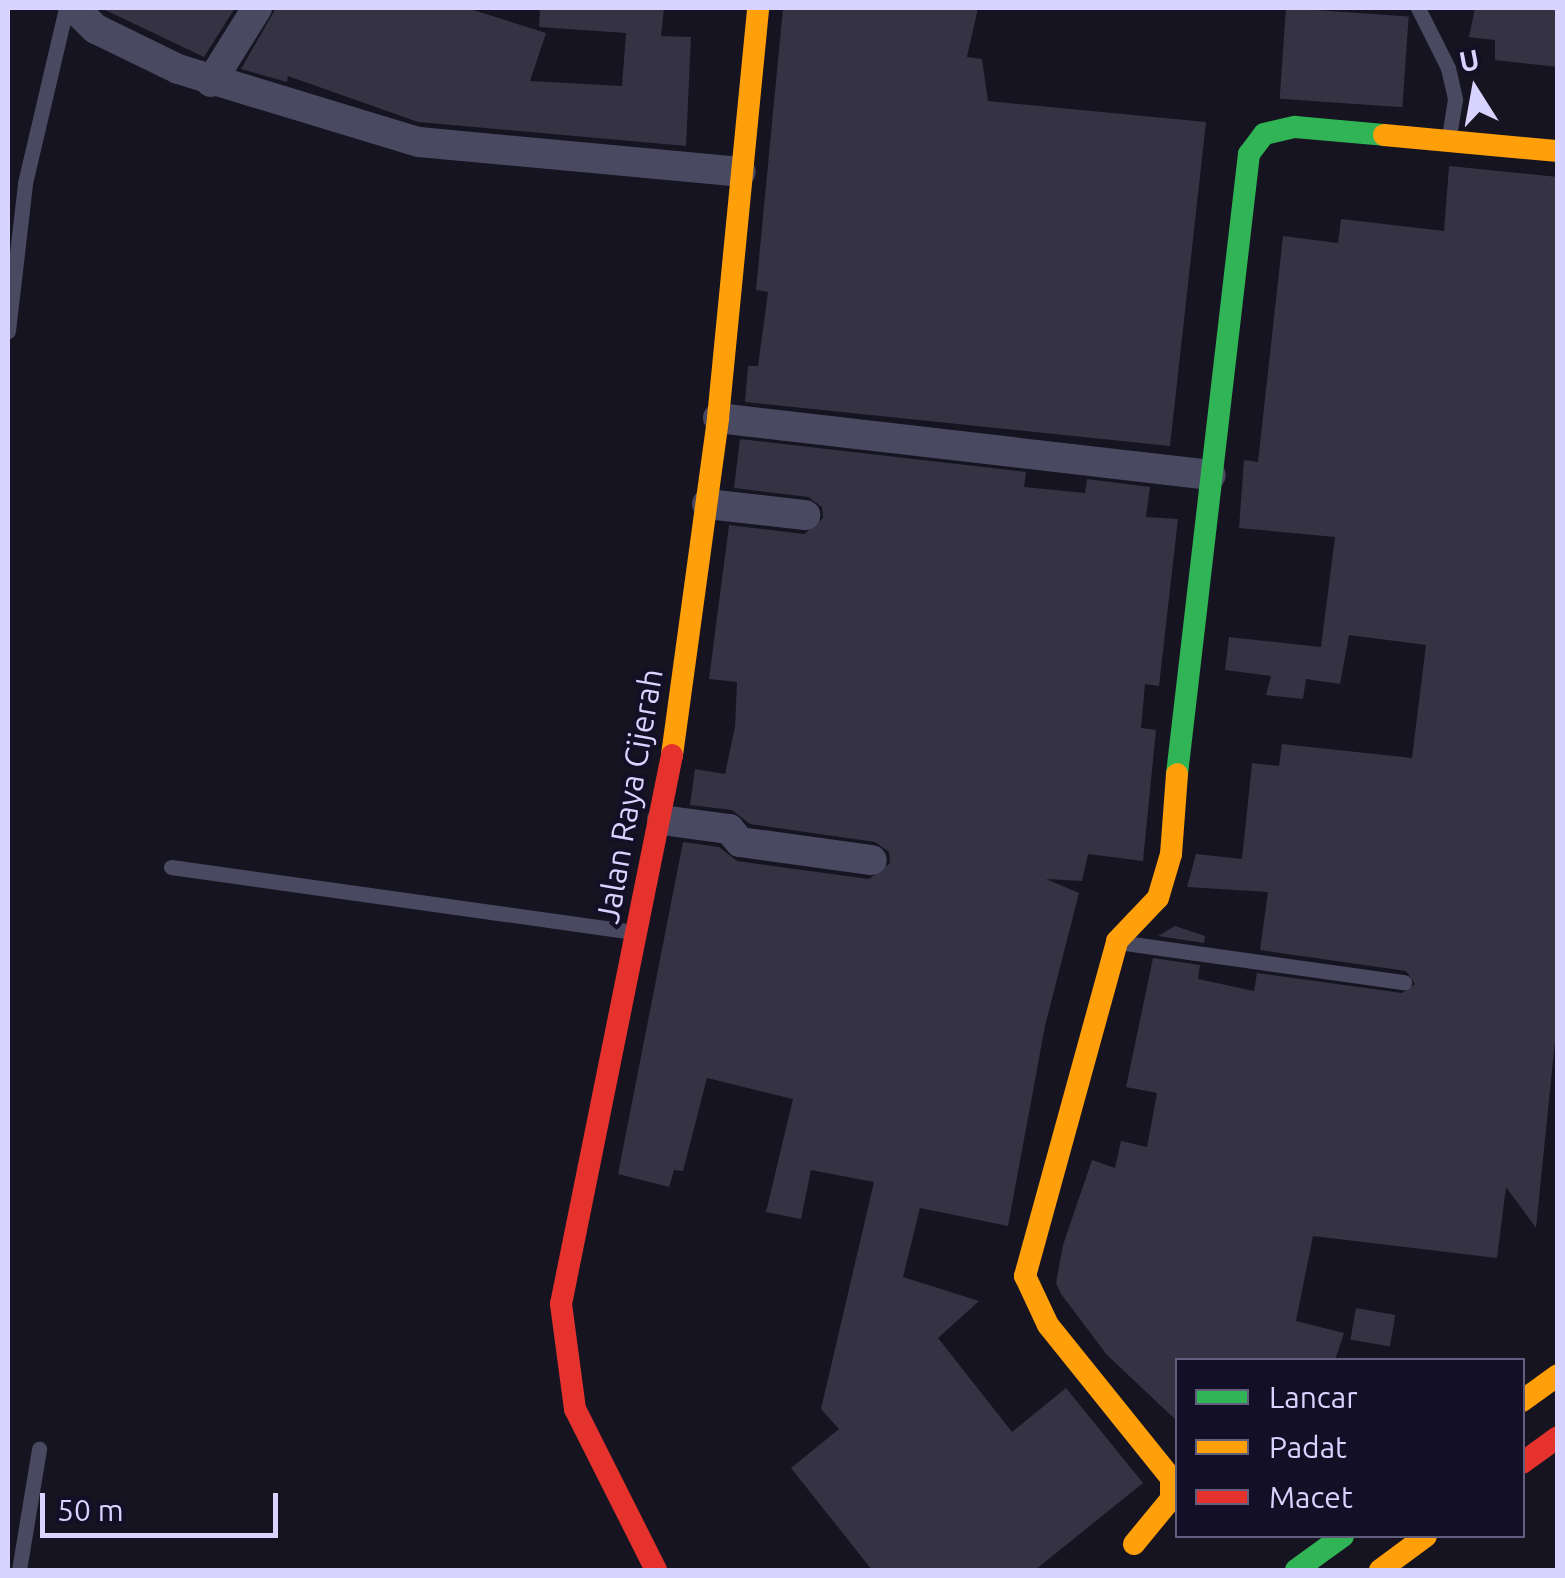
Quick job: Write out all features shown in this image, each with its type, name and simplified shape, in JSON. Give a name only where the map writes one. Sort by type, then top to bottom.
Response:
[{"type":"main road","name":"Jalan Raya Cijerah","points":[[656,1570],[575,1409],[561,1304],[662,820],[718,418],[758,8]]},
{"type":"main road","points":[[1134,1544],[1170,1499],[1171,1478],[1048,1324],[1025,1276],[1116,941],[1158,898],[1168,872],[1187,648],[1249,154],[1264,134],[1295,127],[1558,151]]},
{"type":"main road","points":[[1525,1399],[1558,1374]]},
{"type":"main road","points":[[1525,1461],[1558,1436]]},
{"type":"main road","points":[[1296,1570],[1340,1538]]},
{"type":"main road","points":[[1380,1570],[1423,1538]]},
{"type":"street","points":[[74,8],[116,41],[210,82],[419,142],[741,172]]},
{"type":"street","points":[[210,82],[257,8]]},
{"type":"street","points":[[718,418],[1211,475]]},
{"type":"street","points":[[707,504],[805,515]]},
{"type":"street","points":[[662,820],[729,829],[740,842],[872,860]]},
{"type":"lane","points":[[8,331],[25,183],[66,8]]},
{"type":"lane","points":[[1418,8],[1448,68],[1455,100],[1448,141]]},
{"type":"lane","points":[[171,866],[639,932]]},
{"type":"lane","points":[[1116,941],[1404,982]]},
{"type":"lane","points":[[19,1570],[39,1449]]},
{"type":"building","points":[[101,8],[235,8],[204,57]]},
{"type":"building","points":[[276,8],[467,8],[546,33],[530,81],[622,86],[626,33],[539,27],[540,8],[664,8],[661,36],[691,37],[686,146],[418,122],[288,76],[287,82],[241,69]]},
{"type":"building","points":[[783,8],[978,8],[967,57],[982,59],[988,101],[1206,122],[1170,446],[745,402],[748,366],[758,366],[768,292],[756,290]]},
{"type":"building","points":[[1286,8],[1409,17],[1402,107],[1280,99]]},
{"type":"building","points":[[1475,8],[1558,8],[1558,67],[1495,60],[1495,40],[1469,37]]},
{"type":"building","points":[[1449,166],[1558,177],[1558,1012],[1536,1228],[1506,1187],[1497,1258],[1313,1236],[1296,1321],[1344,1333],[1336,1358],[1175,1358],[1175,1419],[1107,1355],[1056,1283],[1063,1245],[1092,1160],[1115,1168],[1121,1141],[1147,1147],[1157,1093],[1126,1087],[1153,958],[1200,965],[1198,979],[1254,991],[1257,973],[1402,993],[1415,984],[1406,971],[1260,950],[1268,892],[1187,887],[1196,854],[1242,859],[1252,763],[1279,766],[1282,744],[1412,758],[1426,645],[1349,635],[1340,684],[1306,679],[1303,699],[1266,695],[1271,676],[1225,670],[1229,637],[1321,647],[1335,537],[1239,528],[1244,460],[1258,462],[1283,236],[1338,243],[1341,219],[1444,231]]},
{"type":"building","points":[[740,439],[1026,472],[1024,487],[1085,493],[1087,479],[1150,487],[1146,517],[1178,519],[1159,686],[1145,684],[1141,728],[1156,730],[1143,861],[1088,854],[1082,881],[1046,879],[1079,893],[1045,1026],[1008,1226],[920,1208],[903,1277],[979,1301],[938,1338],[1012,1432],[1066,1388],[1143,1483],[1035,1570],[872,1570],[791,1468],[839,1429],[821,1409],[874,1182],[811,1170],[801,1219],[766,1212],[793,1099],[707,1078],[683,1171],[674,1170],[669,1187],[618,1174],[683,842],[719,847],[737,861],[869,879],[890,863],[889,852],[875,842],[750,824],[732,810],[690,805],[695,769],[725,774],[735,727],[737,682],[709,679],[729,525],[804,534],[823,518],[822,507],[808,497],[734,488]]},
{"type":"building","points":[[1175,926],[1205,936],[1204,943],[1158,936]]},
{"type":"building","points":[[1356,1308],[1395,1315],[1390,1346],[1350,1340]]},
{"type":"traffic: fast","points":[[1177,774],[1249,154],[1264,134],[1295,127],[1384,135]]},
{"type":"traffic: fast","points":[[1296,1570],[1340,1538]]},
{"type":"traffic: slow","points":[[672,755],[718,418],[758,8]]},
{"type":"traffic: slow","points":[[1384,135],[1558,151]]},
{"type":"traffic: slow","points":[[1134,1544],[1171,1499],[1171,1478],[1048,1325],[1025,1276],[1117,941],[1158,898],[1171,854],[1177,774]]},
{"type":"traffic: slow","points":[[1525,1399],[1558,1375]]},
{"type":"traffic: slow","points":[[1380,1570],[1423,1538]]},
{"type":"traffic: jam","points":[[656,1570],[575,1409],[561,1304],[672,755]]},
{"type":"traffic: jam","points":[[1525,1461],[1558,1437]]}]
